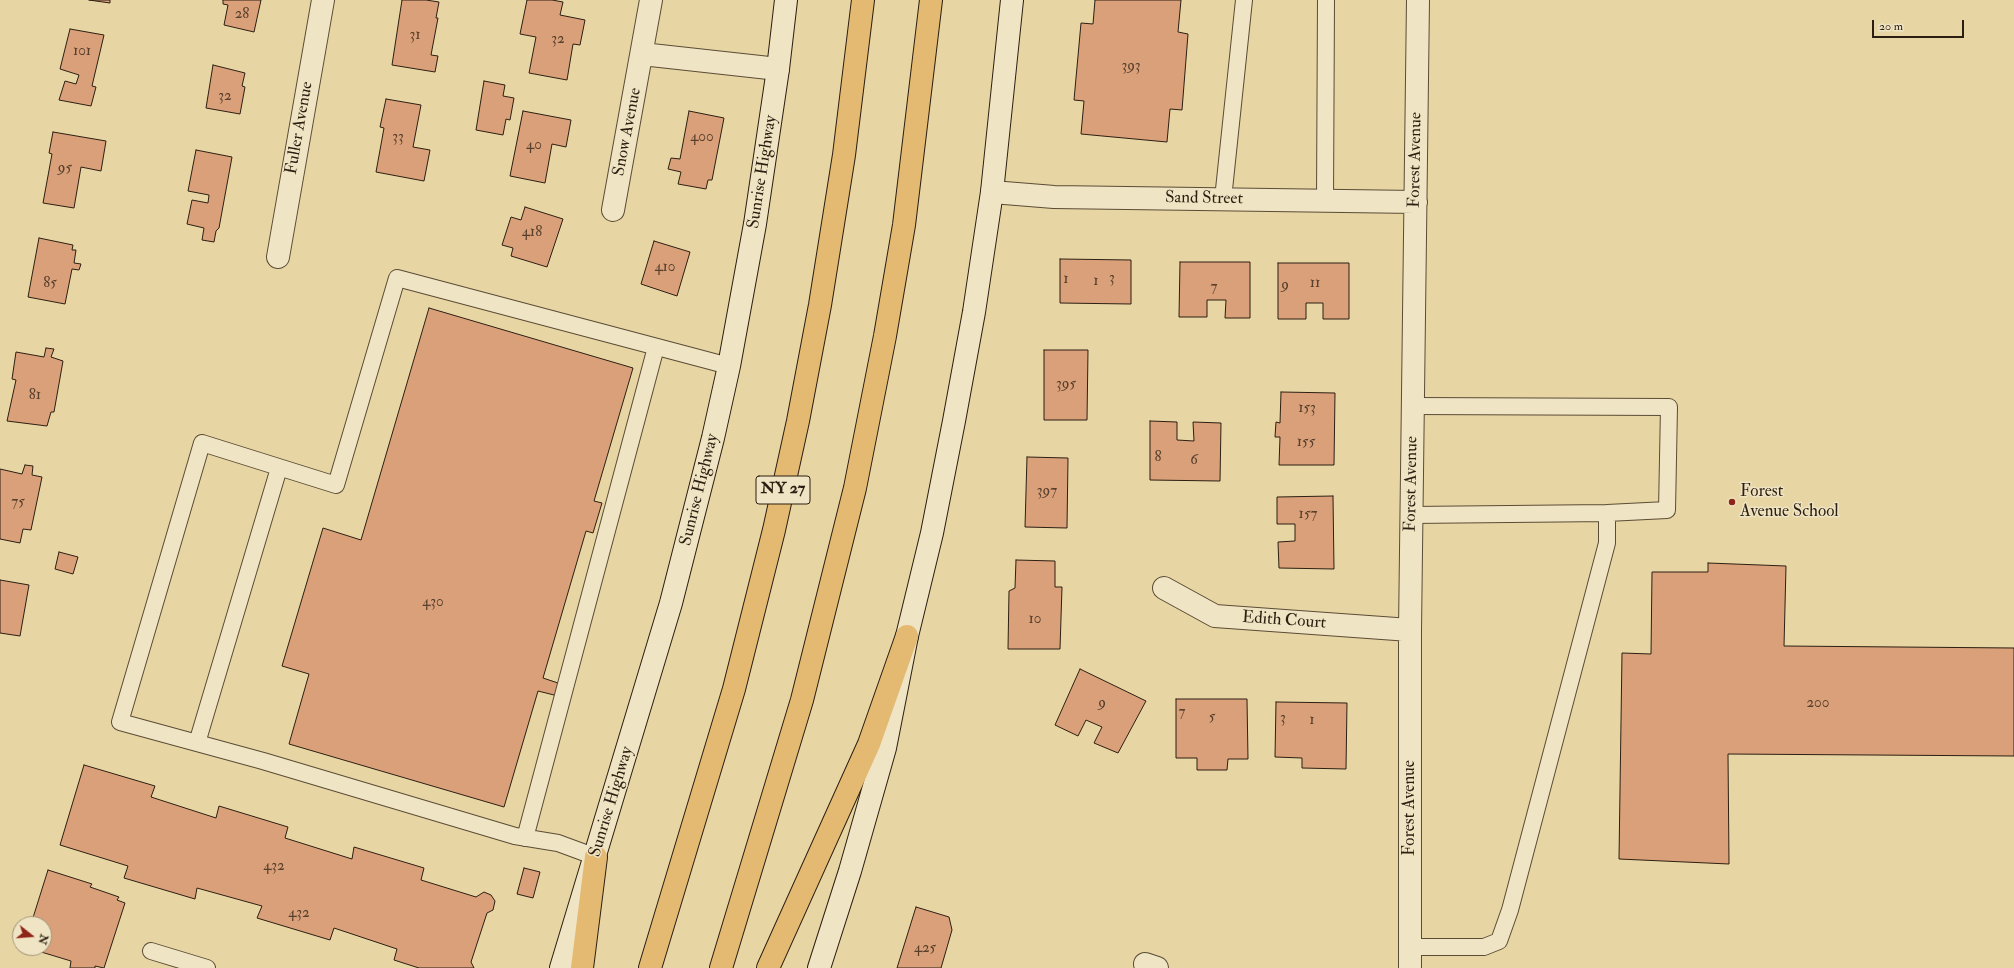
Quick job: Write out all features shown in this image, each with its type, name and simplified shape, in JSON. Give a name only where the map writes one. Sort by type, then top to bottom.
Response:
[{"type":"highway","name":"NY 27","points":[[650,968],[734,689],[774,530],[798,421],[820,305],[844,155],[863,0]]},
{"type":"highway","points":[[721,968],[800,707],[830,594],[855,488],[885,336],[904,225],[931,0]]},
{"type":"highway","points":[[768,968],[869,744],[907,636]]},
{"type":"highway","points":[[582,968],[596,857]]},
{"type":"street","name":"Fuller Avenue","points":[[278,256],[323,0]]},
{"type":"street","name":"Snow Avenue","points":[[613,210],[651,0]]},
{"type":"street","name":"Sunrise Highway","points":[[562,968],[673,595],[729,366],[756,216],[778,69],[786,0]]},
{"type":"street","points":[[819,968],[850,871],[885,748],[907,636],[932,533],[961,385],[992,192],[1012,0]]},
{"type":"street","name":"Forest Avenue","points":[[1410,968],[1410,630],[1418,0]]},
{"type":"street","points":[[642,54],[778,69]]},
{"type":"street","name":"Sand Street","points":[[992,192],[1054,197],[1416,202]]},
{"type":"street","name":"Edith Court","points":[[1164,588],[1215,616],[1410,630]]},
{"type":"lane","points":[[1223,199],[1244,0]]},
{"type":"lane","points":[[1325,200],[1326,0]]},
{"type":"lane","points":[[596,857],[558,843],[525,838],[120,722],[202,443],[336,485],[397,278],[729,366]]},
{"type":"lane","points":[[525,838],[656,347]]},
{"type":"lane","points":[[1411,515],[1607,513],[1667,510],[1669,408],[1413,406]]},
{"type":"lane","points":[[197,744],[279,468]]},
{"type":"lane","points":[[1410,947],[1484,947],[1499,941],[1510,910],[1607,543],[1607,513]]},
{"type":"lane","points":[[151,951],[207,968]]},
{"type":"building","points":[[89,0],[110,0],[110,3]]},
{"type":"building","points":[[223,0],[261,0],[254,32],[224,25],[228,5],[223,4]]},
{"type":"building","points":[[402,0],[426,0],[439,2],[436,18],[438,18],[431,55],[438,56],[435,72],[392,65]]},
{"type":"building","points":[[527,0],[552,0],[563,2],[560,15],[585,20],[580,45],[573,44],[567,80],[529,73],[536,37],[520,34]]},
{"type":"building","points":[[1095,0],[1181,0],[1178,32],[1188,34],[1182,110],[1170,109],[1167,142],[1081,134],[1084,101],[1074,100],[1081,23],[1093,24]]},
{"type":"building","points":[[70,29],[104,35],[92,86],[96,87],[91,106],[59,100],[65,81],[76,84],[79,75],[60,69]]},
{"type":"building","points":[[213,65],[245,73],[242,86],[245,87],[240,114],[206,108]]},
{"type":"building","points":[[484,81],[505,85],[503,96],[514,98],[510,120],[506,119],[503,135],[476,130]]},
{"type":"building","points":[[386,99],[421,105],[413,147],[430,150],[424,181],[376,172],[384,128],[380,127]]},
{"type":"building","points":[[523,111],[571,120],[566,147],[552,144],[545,183],[510,176]]},
{"type":"building","points":[[689,111],[724,118],[712,180],[708,180],[706,189],[678,184],[681,172],[668,169],[671,158],[680,159]]},
{"type":"building","points":[[53,132],[106,141],[101,171],[81,167],[74,208],[43,203],[52,154],[49,153]]},
{"type":"building","points":[[196,150],[232,157],[219,228],[216,231],[214,242],[202,240],[204,228],[187,224],[192,200],[208,203],[209,195],[188,191]]},
{"type":"building","points":[[525,207],[563,219],[547,267],[511,256],[513,248],[502,245],[511,217],[521,220]]},
{"type":"building","points":[[39,238],[73,245],[72,250],[76,250],[74,263],[81,264],[79,270],[72,269],[65,304],[28,297]]},
{"type":"building","points":[[654,241],[690,252],[677,296],[641,284]]},
{"type":"building","points":[[1060,259],[1131,260],[1131,304],[1060,303]]},
{"type":"building","points":[[1180,262],[1250,262],[1250,318],[1225,318],[1226,300],[1207,300],[1207,317],[1179,317]]},
{"type":"building","points":[[1278,263],[1349,263],[1349,319],[1323,319],[1323,303],[1306,303],[1306,319],[1278,319]]},
{"type":"building","points":[[429,308],[633,368],[594,501],[602,503],[593,533],[586,531],[543,678],[561,684],[558,696],[538,691],[504,807],[289,744],[309,674],[282,666],[323,528],[361,540]]},
{"type":"building","points":[[46,348],[54,349],[51,357],[63,361],[54,412],[51,412],[47,426],[7,421],[16,380],[12,379],[16,352],[44,357]]},
{"type":"building","points":[[1044,350],[1088,350],[1087,420],[1044,420]]},
{"type":"building","points":[[1281,392],[1335,393],[1334,465],[1279,465],[1280,437],[1275,437],[1276,422],[1280,423]]},
{"type":"building","points":[[1150,421],[1177,422],[1177,440],[1194,441],[1193,422],[1221,423],[1220,481],[1150,480]]},
{"type":"building","points":[[1027,457],[1068,458],[1067,528],[1025,527]]},
{"type":"building","points":[[25,465],[33,466],[32,475],[42,477],[31,530],[23,529],[20,543],[0,539],[0,469],[22,474]]},
{"type":"building","points":[[1333,496],[1334,569],[1279,568],[1278,542],[1295,541],[1295,524],[1277,524],[1277,497]]},
{"type":"building","points":[[59,552],[78,557],[73,574],[55,569]]},
{"type":"building","points":[[1016,560],[1055,561],[1055,587],[1062,587],[1060,649],[1008,649],[1009,591],[1015,588]]},
{"type":"building","points":[[1708,563],[1786,566],[1784,646],[2014,648],[2014,756],[1728,754],[1729,864],[1619,859],[1622,653],[1651,654],[1652,572],[1708,572]]},
{"type":"building","points":[[0,580],[29,585],[20,636],[0,633]]},
{"type":"building","points":[[1080,669],[1146,701],[1118,753],[1094,743],[1102,727],[1086,720],[1078,736],[1055,725]]},
{"type":"building","points":[[1176,699],[1247,699],[1248,759],[1228,759],[1227,770],[1197,770],[1197,758],[1176,758]]},
{"type":"building","points":[[1276,702],[1347,703],[1346,769],[1302,768],[1302,758],[1275,757]]},
{"type":"building","points":[[84,765],[155,786],[151,797],[216,818],[219,806],[288,827],[285,838],[352,859],[354,847],[424,868],[421,880],[476,897],[484,892],[491,895],[495,901],[493,910],[487,913],[471,962],[474,968],[419,968],[394,960],[397,949],[334,928],[330,940],[257,918],[262,906],[197,888],[195,899],[124,878],[128,866],[60,845]]},
{"type":"building","points":[[524,868],[540,872],[533,898],[517,894]]},
{"type":"building","points":[[48,870],[92,884],[90,887],[119,897],[117,900],[125,903],[104,968],[95,966],[95,968],[70,968],[71,961],[52,955],[52,916],[34,916]]},
{"type":"building","points":[[916,907],[949,917],[952,930],[941,968],[897,968]]},
{"type":"place","name":"Forest Avenue School","points":[[1732,502]]}]
